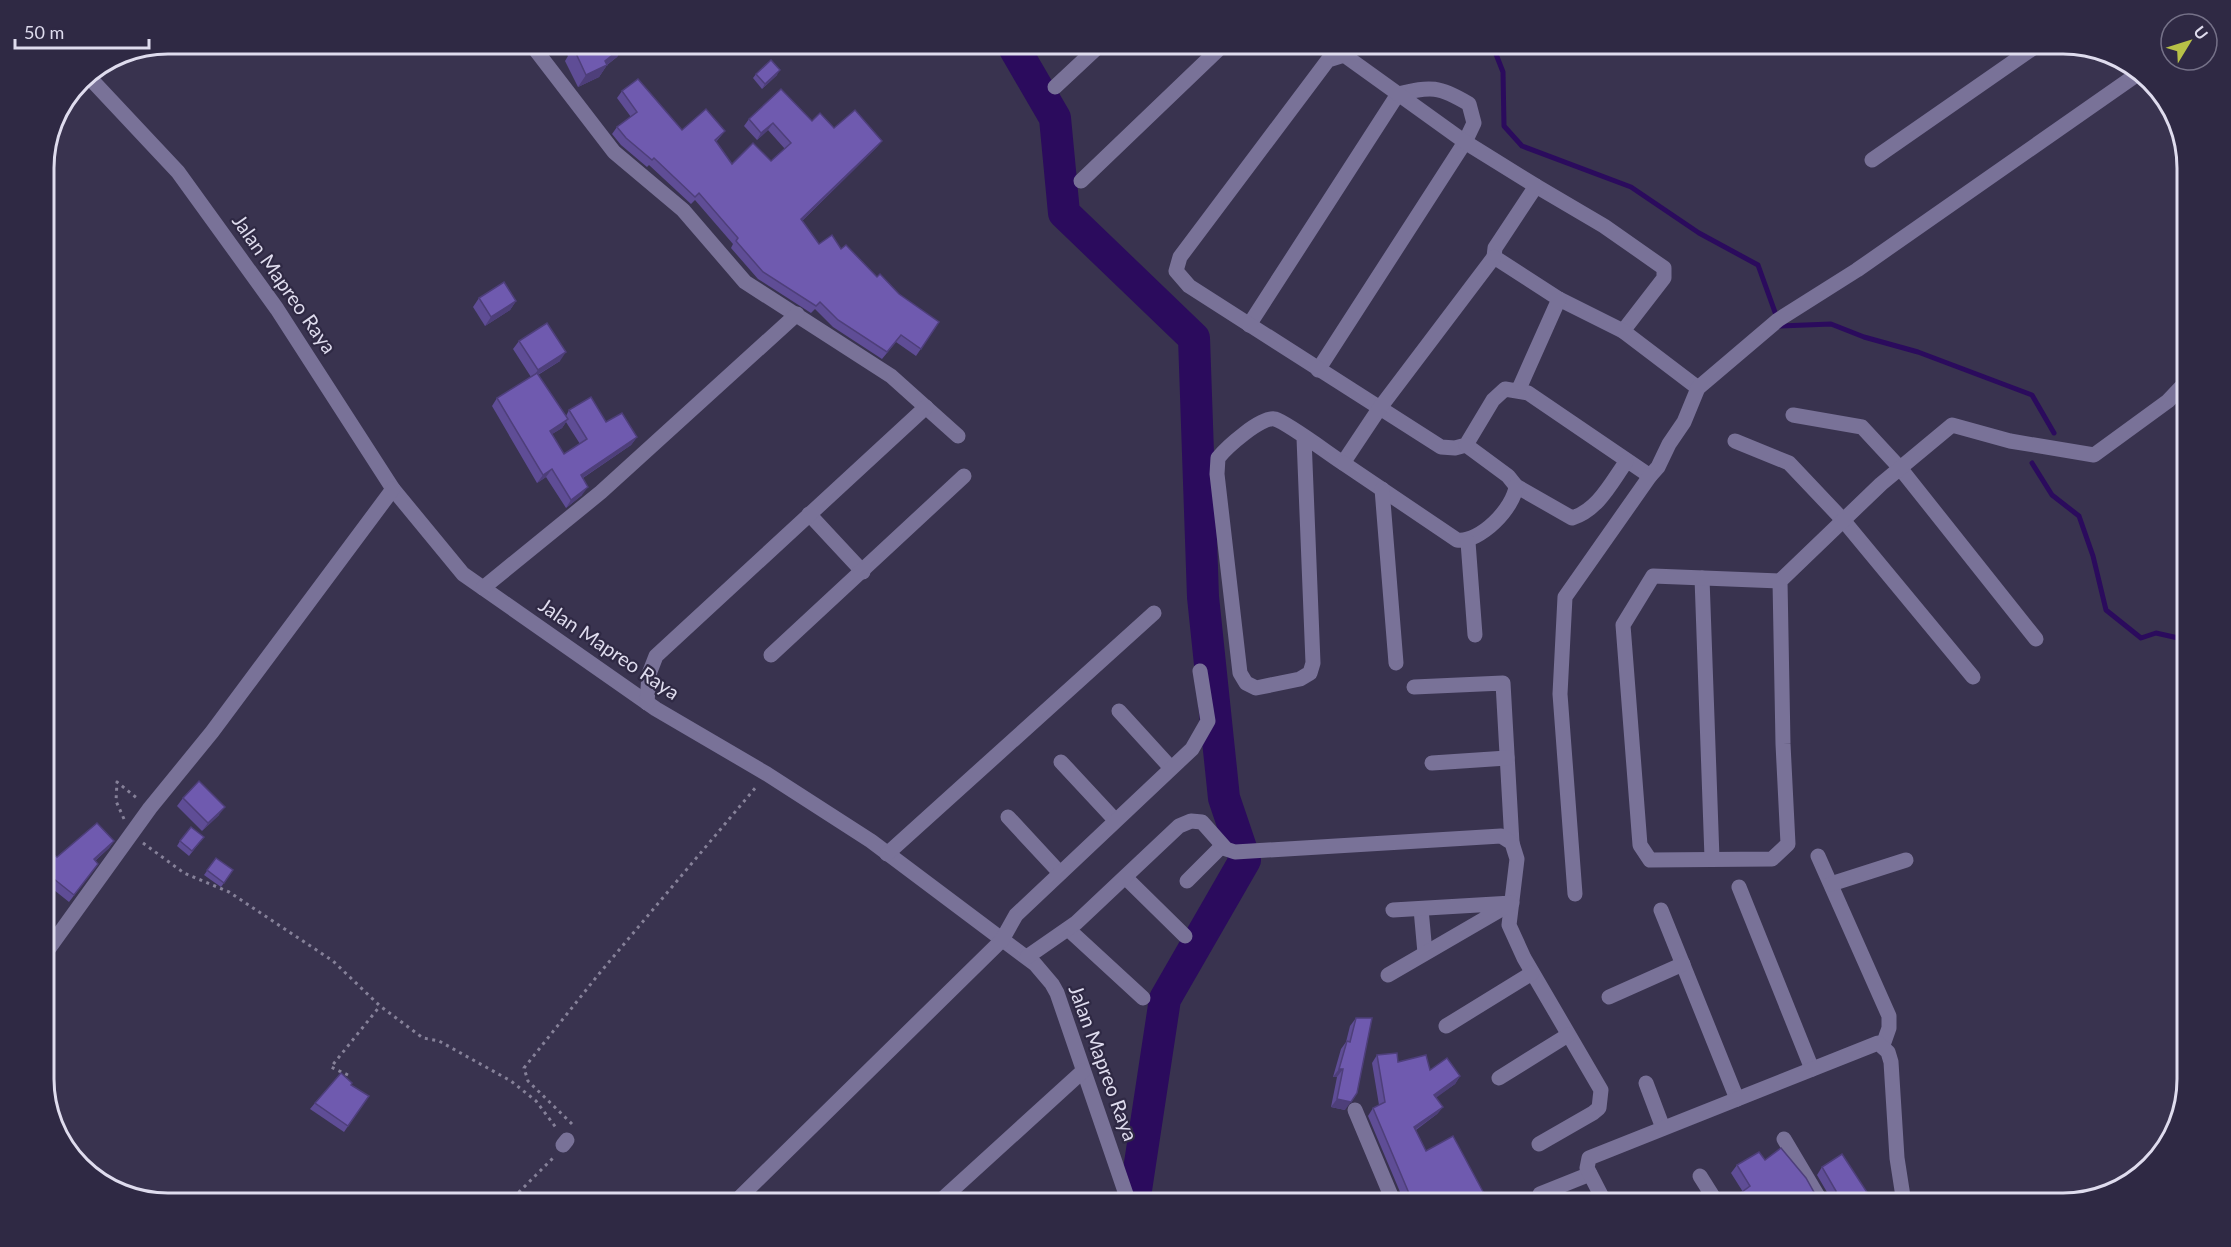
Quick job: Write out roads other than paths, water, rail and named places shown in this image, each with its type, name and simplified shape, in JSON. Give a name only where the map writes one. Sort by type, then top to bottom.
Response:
[{"type":"street","points":[[539,54],[614,152],[683,210],[745,282],[876,365],[958,436]]},
{"type":"street","points":[[1055,87],[1090,54]]},
{"type":"street","points":[[1081,181],[1214,54]]},
{"type":"street","points":[[1872,160],[2025,54]]},
{"type":"street","points":[[1623,331],[1664,278],[1664,268],[1604,226],[1465,142],[1344,55],[1328,60],[1180,257],[1176,271],[1189,286],[1441,447],[1455,448],[1466,445],[1493,400],[1505,389],[1528,393],[1626,462],[1650,476]]},
{"type":"street","points":[[1575,894],[1560,694],[1565,597],[1658,467],[1669,444],[1684,422],[1698,388],[1778,320],[1857,270],[2133,78]]},
{"type":"street","name":"Jalan Mapreo Raya","points":[[93,82],[155,145],[197,198],[309,357],[393,489],[463,574],[647,703],[767,774],[887,854],[1027,957],[1052,984],[1126,1193]]},
{"type":"street","points":[[1249,325],[1398,94],[1427,87],[1469,104],[1473,123],[1465,142],[1318,370]]},
{"type":"street","points":[[1343,463],[1379,409],[1494,257],[1495,248],[1536,186]]},
{"type":"street","points":[[1494,257],[1559,299],[1623,331],[1698,388]]},
{"type":"street","points":[[1518,391],[1559,299]]},
{"type":"street","points":[[483,588],[601,492],[797,314]]},
{"type":"street","points":[[1780,581],[1783,744],[1788,844],[1772,859],[1650,860],[1640,845],[1623,625],[1653,576],[1780,581],[1900,468],[1952,425],[2010,441],[2094,455],[2168,401],[2177,392]]},
{"type":"street","points":[[647,703],[649,675],[656,656],[926,406]]},
{"type":"street","points":[[1793,415],[1862,427],[1900,468],[2036,639]]},
{"type":"street","points":[[1304,438],[1313,663],[1310,673],[1300,679],[1256,688],[1246,683],[1240,673],[1217,474],[1218,458],[1241,436],[1268,420],[1275,420],[1304,438],[1343,463],[1457,540],[1468,542],[1480,536],[1515,498],[1516,486]]},
{"type":"street","points":[[1735,441],[1790,463],[1844,520],[1973,677]]},
{"type":"street","points":[[1466,445],[1508,476],[1516,486],[1572,518],[1584,514],[1596,504],[1626,462]]},
{"type":"street","points":[[771,655],[964,476]]},
{"type":"street","points":[[54,941],[150,808],[212,732],[393,489]]},
{"type":"street","points":[[1382,489],[1396,663]]},
{"type":"street","points":[[809,514],[863,572]]},
{"type":"street","points":[[1468,542],[1476,635]]},
{"type":"street","points":[[1702,578],[1712,858]]},
{"type":"street","points":[[887,854],[1154,613]]},
{"type":"street","points":[[744,1193],[1002,940],[1016,915],[1192,749],[1208,721],[1200,671]]},
{"type":"street","points":[[1414,687],[1503,683],[1512,843],[1517,859],[1509,926],[1532,973],[1601,1090],[1601,1101],[1593,1113],[1539,1144]]},
{"type":"street","points":[[1119,711],[1171,768]]},
{"type":"street","points":[[1432,763],[1507,758]]},
{"type":"street","points":[[1061,762],[1115,820]]},
{"type":"street","points":[[1008,817],[1060,873]]},
{"type":"street","points":[[1027,957],[1068,929],[1127,879],[1179,826],[1191,821],[1202,822],[1222,846],[1234,852],[1501,836],[1512,843]]},
{"type":"street","points":[[1187,881],[1222,846]]},
{"type":"street","points":[[1818,856],[1889,1016],[1889,1028],[1883,1046]]},
{"type":"street","points":[[1831,884],[1906,860]]},
{"type":"street","points":[[1127,879],[1185,936]]},
{"type":"street","points":[[1739,887],[1812,1069]]},
{"type":"street","points":[[1393,910],[1512,903]]},
{"type":"street","points":[[1388,975],[1512,903]]},
{"type":"street","points":[[1422,909],[1425,953]]},
{"type":"street","points":[[1661,910],[1737,1099]]},
{"type":"street","points":[[1068,929],[1143,998]]},
{"type":"street","points":[[1609,997],[1683,964]]},
{"type":"street","points":[[1446,1026],[1532,973]]},
{"type":"street","points":[[1499,1078],[1568,1035]]},
{"type":"street","points":[[1600,1193],[1586,1163],[1588,1158],[1878,1043],[1888,1052],[1893,1081],[1897,1158],[1902,1193]]},
{"type":"street","points":[[949,1193],[1083,1071]]},
{"type":"street","points":[[1646,1083],[1662,1128]]},
{"type":"street","points":[[1355,1110],[1390,1193]]},
{"type":"street","points":[[1784,1139],[1816,1193]]},
{"type":"street","points":[[1542,1193],[1590,1174]]},
{"type":"street","points":[[1700,1176],[1711,1193]]},
{"type":"waterway","points":[[1018,54],[1055,118],[1064,213],[1194,338],[1203,597],[1224,798],[1245,860],[1165,999],[1136,1193]]},
{"type":"waterway","points":[[1496,54],[1503,72],[1504,126],[1522,146],[1631,187],[1699,233],[1758,265],[1780,326],[1831,324],[1864,337],[1918,352],[2032,395],[2054,433]]},
{"type":"waterway","points":[[2032,463],[2052,495],[2079,516],[2093,556],[2106,610],[2141,638],[2156,633],[2177,638]]}]
